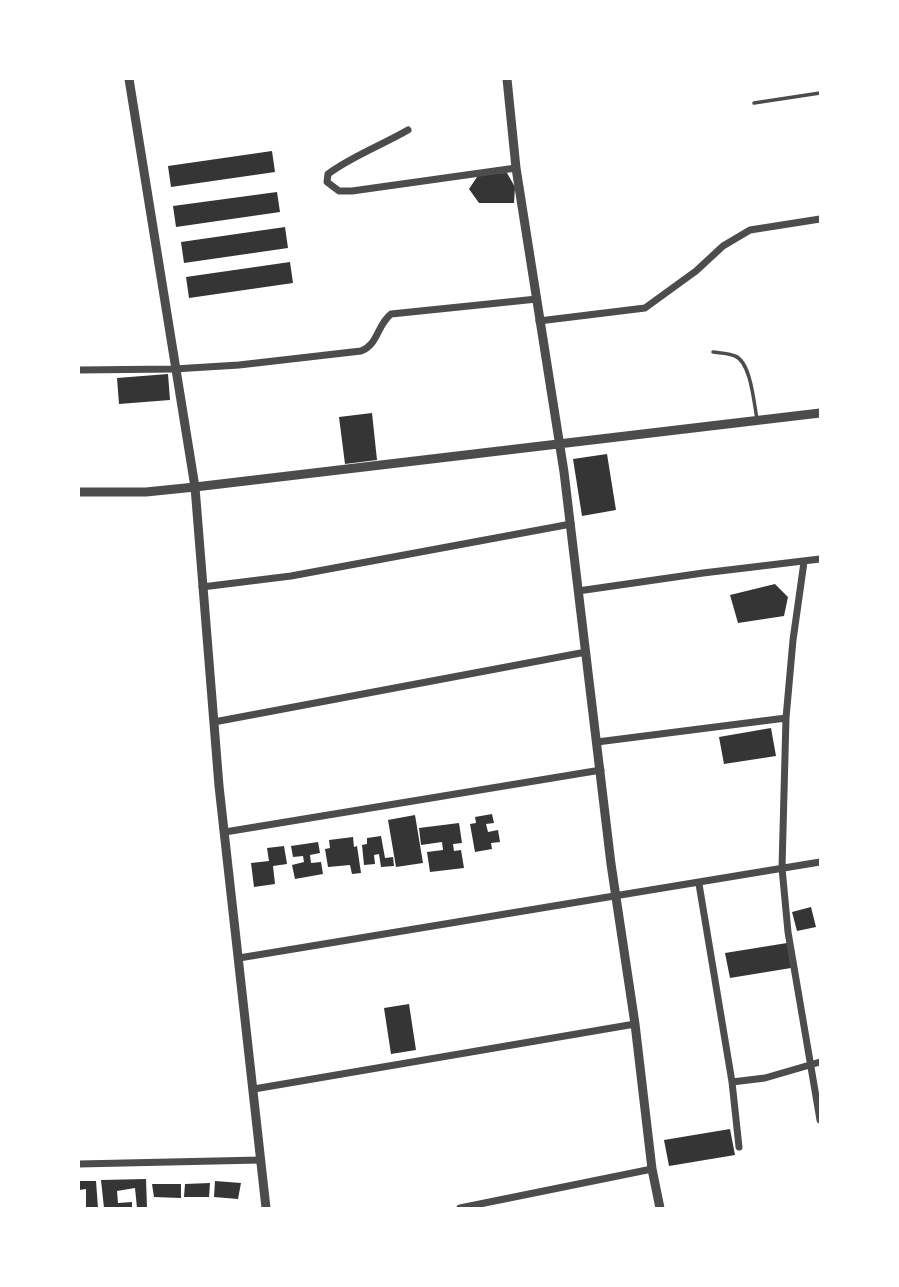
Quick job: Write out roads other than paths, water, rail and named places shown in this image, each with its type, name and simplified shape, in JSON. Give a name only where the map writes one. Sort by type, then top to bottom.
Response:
[{"type":"street","points":[[129,79],[195,487],[214,722],[265,1208]]},
{"type":"street","points":[[507,79],[516,168],[571,524],[652,1169],[660,1208]]},
{"type":"street","points":[[408,130],[339,166],[328,174],[327,183],[339,191],[352,191],[516,168]]},
{"type":"street","points":[[539,321],[645,308],[743,233],[820,219]]},
{"type":"street","points":[[79,370],[174,369],[360,351],[370,347],[381,324],[391,314],[537,299]]},
{"type":"street","points":[[79,492],[146,492],[195,487],[820,413]]},
{"type":"street","points":[[202,587],[291,576],[571,524]]},
{"type":"street","points":[[578,591],[820,559]]},
{"type":"street","points":[[804,562],[786,718],[782,868],[788,932],[820,1120]]},
{"type":"street","points":[[214,722],[586,652]]},
{"type":"street","points":[[597,742],[786,718]]},
{"type":"street","points":[[225,832],[601,770]]},
{"type":"street","points":[[239,958],[820,862]]},
{"type":"street","points":[[699,884],[732,1082],[740,1147]]},
{"type":"street","points":[[254,1090],[635,1024]]},
{"type":"street","points":[[732,1082],[765,1077],[820,1062]]},
{"type":"street","points":[[79,1164],[261,1160]]},
{"type":"street","points":[[460,1208],[652,1169]]},
{"type":"lane","points":[[754,103],[820,93]]},
{"type":"lane","points":[[713,352],[735,355],[742,360],[748,372],[757,420]]}]
